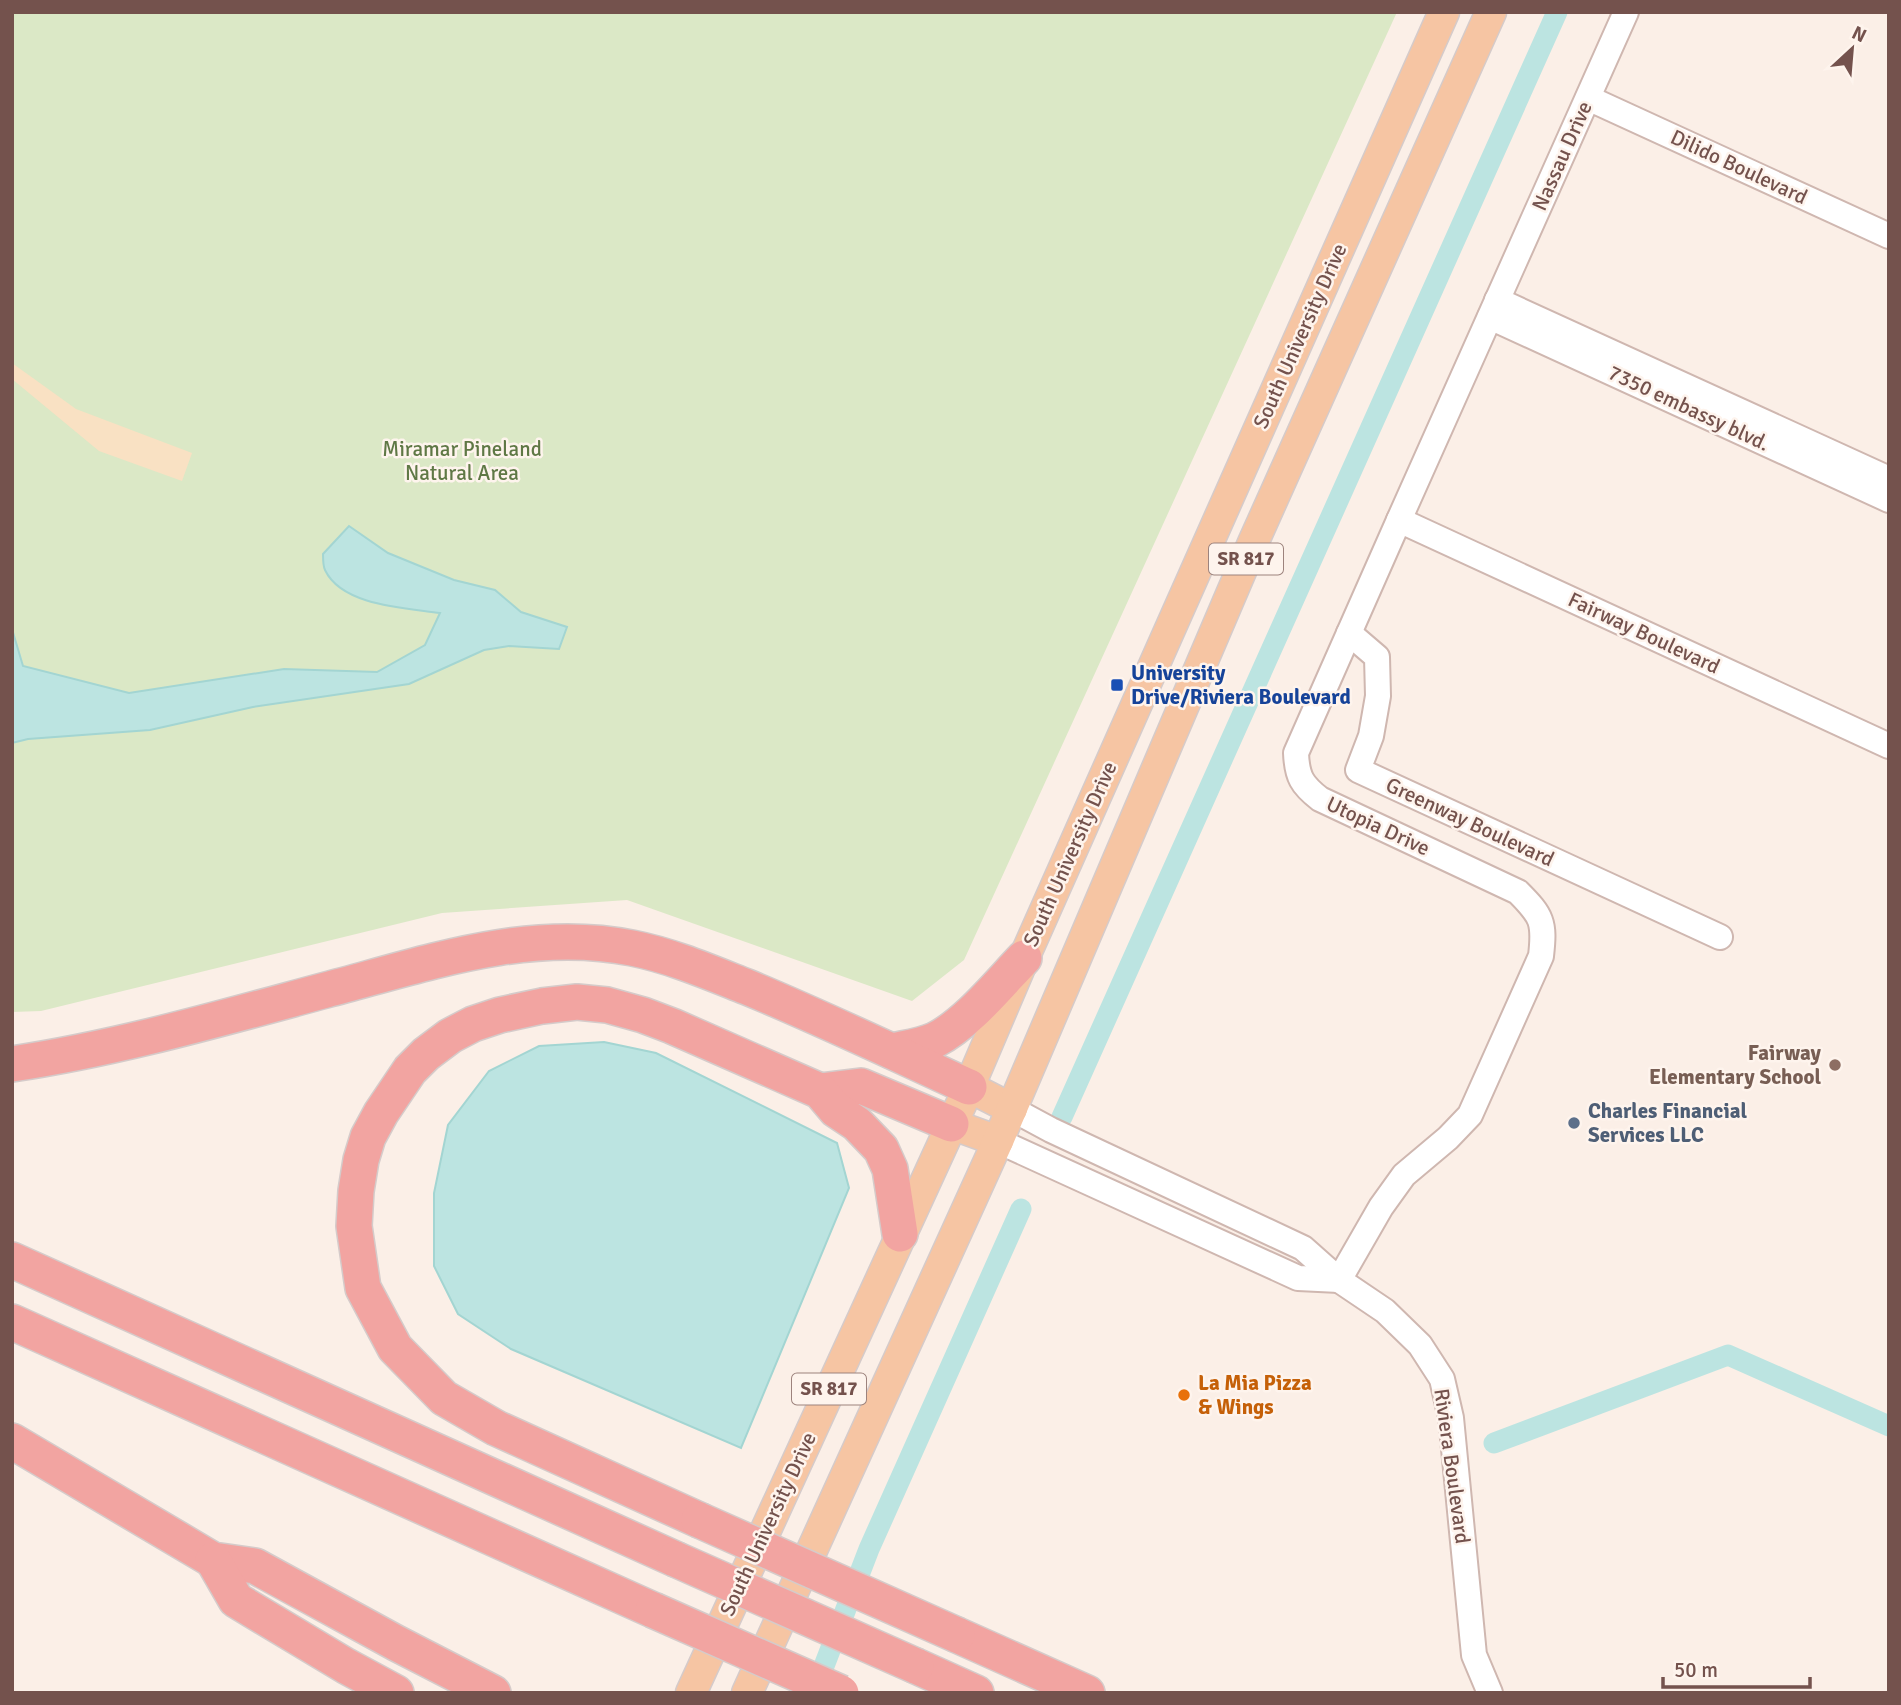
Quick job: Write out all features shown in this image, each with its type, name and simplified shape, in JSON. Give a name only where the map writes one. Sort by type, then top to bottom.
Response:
[{"type":"highway","points":[[12,1064],[62,1057],[154,1037],[412,967],[497,947],[567,941],[629,947],[671,957],[772,998],[969,1087]]},
{"type":"highway","points":[[892,1051],[928,1042],[948,1032],[1024,958]]},
{"type":"highway","points":[[900,1234],[890,1169],[881,1149],[858,1124],[836,1110],[820,1091],[643,1015],[607,1005],[577,1002],[542,1006],[473,1024],[450,1036],[426,1054],[403,1079],[380,1113],[368,1137],[356,1191],[354,1226],[363,1288],[395,1348],[444,1398],[496,1428],[1087,1693]]},
{"type":"highway","points":[[820,1091],[861,1086],[951,1124]]},
{"type":"highway","points":[[12,1260],[976,1693]]},
{"type":"highway","points":[[12,1322],[841,1693]]},
{"type":"highway","points":[[12,1441],[213,1560],[255,1566],[493,1693]]},
{"type":"highway","points":[[213,1560],[236,1600],[396,1693]]},
{"type":"main road","name":"South University Drive","points":[[691,1693],[969,1087],[1444,12]]},
{"type":"main road","name":"South University Drive","points":[[747,1693],[1012,1110],[1253,543],[1491,12]]},
{"type":"main road","points":[[969,1087],[1012,1110]]},
{"type":"main road","points":[[951,1124],[998,1141]]},
{"type":"street","name":"Nassau Drive","points":[[1494,308],[1626,12]]},
{"type":"street","name":"Dilido Boulevard","points":[[1588,98],[1889,236]]},
{"type":"street","points":[[1494,308],[1889,479]]},
{"type":"street","name":"7350 embassy blvd.","points":[[1494,308],[1889,500]]},
{"type":"street","name":"Utopia Drive","points":[[1339,1280],[1381,1207],[1404,1175],[1448,1138],[1469,1115],[1541,956],[1544,933],[1537,911],[1518,892],[1320,799],[1304,787],[1297,770],[1296,753],[1494,308]]},
{"type":"street","name":"Fairway Boulevard","points":[[1399,520],[1889,746]]},
{"type":"street","name":"Greenway Boulevard","points":[[1349,633],[1377,657],[1378,696],[1371,736],[1358,770],[1720,937]]},
{"type":"street","name":"Riviera Boulevard","points":[[1012,1110],[1303,1248],[1339,1280],[1385,1311],[1420,1345],[1442,1380],[1451,1418],[1474,1656],[1490,1693]]},
{"type":"street","points":[[998,1141],[1298,1278],[1339,1280]]},
{"type":"green space","name":"Miramar Pineland Natural Area","points":[[12,12],[1397,12],[964,960],[912,1001],[627,900],[442,913],[41,1011],[12,1012]]},
{"type":"sand","points":[[12,363],[76,409],[192,453],[182,481],[99,451],[12,379]]},
{"type":"water","points":[[349,526],[388,553],[454,580],[495,590],[521,612],[567,627],[559,649],[509,646],[484,650],[409,684],[253,707],[150,730],[28,739],[12,743],[12,629],[23,666],[129,693],[284,669],[377,672],[425,645],[440,613],[393,607],[360,598],[333,582],[325,570],[323,554]]},
{"type":"water","points":[[604,1042],[656,1053],[837,1143],[849,1188],[741,1448],[511,1349],[458,1314],[434,1266],[434,1193],[448,1125],[489,1071],[539,1046]]},
{"type":"waterway","points":[[1062,1117],[1557,12]]},
{"type":"waterway","points":[[814,1692],[869,1549],[1021,1209]]},
{"type":"waterway","points":[[1494,1443],[1728,1355],[1889,1426]]},
{"type":"place","name":"University Drive/Riviera Boulevard","points":[[1117,685]]},
{"type":"place","name":"Fairway Elementary School","points":[[1835,1065]]},
{"type":"place","name":"Charles Financial Services LLC","points":[[1574,1123]]},
{"type":"place","name":"La Mia Pizza & Wings","points":[[1184,1395]]}]
